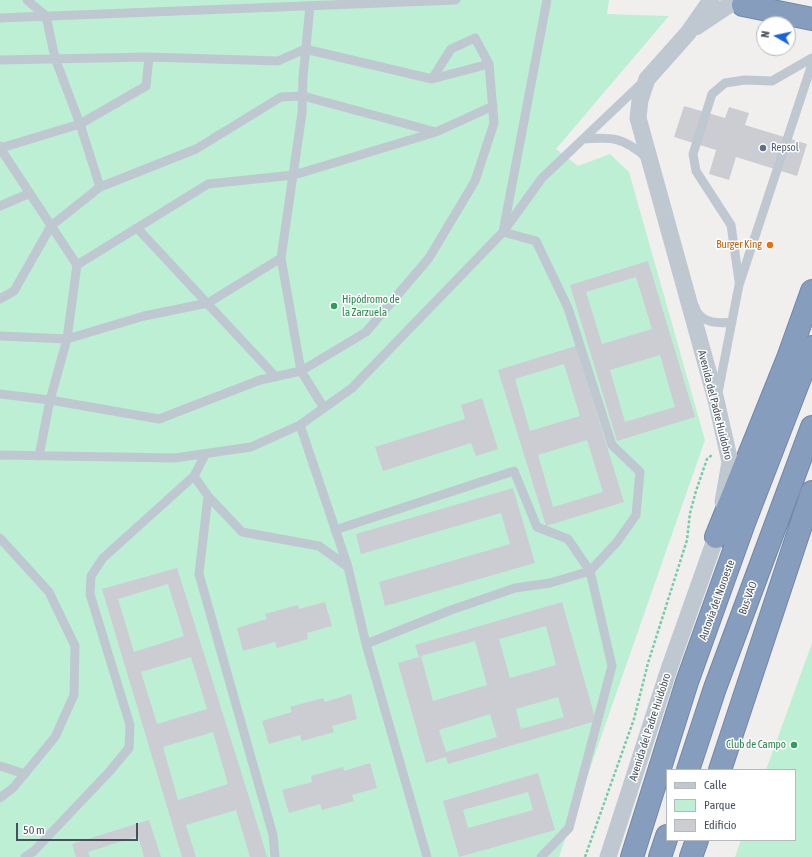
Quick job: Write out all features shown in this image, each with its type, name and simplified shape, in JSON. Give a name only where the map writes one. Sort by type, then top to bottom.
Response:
[{"type":"highway","points":[[786,0],[809,18]]},
{"type":"highway","points":[[739,2],[809,18]]},
{"type":"highway","points":[[716,537],[788,358],[812,291]]},
{"type":"highway","name":"Autovía del Noroeste","points":[[632,857],[687,682],[744,523],[812,347]]},
{"type":"highway","name":"Bus-VAO","points":[[688,769],[715,688],[812,427]]},
{"type":"highway","points":[[720,769],[812,492]]},
{"type":"highway","points":[[775,606],[812,520]]},
{"type":"highway","points":[[660,857],[666,839]]},
{"type":"highway","points":[[691,857],[697,841]]},
{"type":"street","name":"Avenida del Padre Huidobro","points":[[608,857],[669,669],[716,537],[730,462],[716,400],[638,118],[640,100],[647,78],[688,33],[711,0]]},
{"type":"street","name":"Avenida del Padre Huidobro","points":[[688,33],[739,2]]},
{"type":"lane","points":[[27,0],[46,16],[55,58],[80,124],[100,187]]},
{"type":"lane","points":[[0,18],[456,0]]},
{"type":"lane","points":[[503,232],[547,0]]},
{"type":"lane","points":[[310,6],[305,49],[303,96],[294,174],[281,258],[301,371],[324,408]]},
{"type":"lane","points":[[0,394],[50,400],[159,419],[260,380],[301,371],[366,332],[429,258],[475,181],[494,123],[489,64],[475,38],[451,49],[432,79]]},
{"type":"lane","points":[[0,60],[149,57],[278,61],[305,49],[432,79],[489,64]]},
{"type":"lane","points":[[39,456],[50,400],[67,339],[77,265],[0,147],[80,124],[146,86],[149,57]]},
{"type":"lane","points":[[739,285],[731,225],[696,171],[693,154],[712,94],[725,83],[745,80],[772,81],[812,58]]},
{"type":"lane","points":[[716,400],[739,285],[812,64]]},
{"type":"lane","points":[[0,455],[175,458],[205,455],[251,447],[300,426],[352,388],[503,232],[542,178],[647,78]]},
{"type":"lane","points":[[0,299],[14,291],[51,226],[100,187],[196,149],[281,97],[303,96],[436,132]]},
{"type":"lane","points":[[77,265],[208,184],[294,174],[436,132],[493,106]]},
{"type":"lane","points":[[583,139],[609,138],[631,144],[648,158]]},
{"type":"lane","points":[[0,206],[30,193]]},
{"type":"lane","points":[[137,228],[276,377]]},
{"type":"lane","points":[[366,644],[451,610],[516,588],[550,583],[590,571],[617,542],[636,515],[640,472],[612,445],[568,308],[536,241],[503,232]]},
{"type":"lane","points":[[669,234],[696,312],[706,320],[719,324],[732,322]]},
{"type":"lane","points":[[0,336],[67,339],[144,316],[208,303],[281,258]]},
{"type":"lane","points":[[300,426],[348,567],[366,644],[427,857]]},
{"type":"lane","points":[[25,857],[34,851],[109,772],[129,748],[130,725],[90,594],[91,576],[103,558],[194,476],[205,455]]},
{"type":"lane","points":[[335,530],[514,471],[537,527],[568,539],[590,571],[612,666],[569,828],[540,857]]},
{"type":"lane","points":[[194,476],[208,496],[242,532],[319,546],[348,567]]},
{"type":"lane","points":[[208,496],[199,574],[273,835],[275,857]]},
{"type":"lane","points":[[0,538],[49,592],[75,646],[74,695],[55,737],[13,788],[0,798]]},
{"type":"lane","points":[[0,766],[24,774]]},
{"type":"path","points":[[585,857],[616,764],[634,719],[648,663],[687,540],[690,513],[702,471],[707,459],[713,454],[725,437]]},
{"type":"green space","name":"Hipódromo de la Zarzuela","points":[[0,0],[609,0],[607,14],[669,16],[556,149],[578,166],[610,154],[629,172],[705,440],[559,857],[0,857]]},
{"type":"green space","name":"Club de Campo","points":[[812,643],[812,857],[735,857],[741,841],[796,841],[796,769],[766,769]]},
{"type":"building","points":[[684,106],[725,118],[729,107],[749,113],[745,125],[807,144],[797,176],[736,157],[729,180],[709,174],[716,150],[674,137]]},
{"type":"building","points":[[648,261],[695,417],[617,441],[570,285]],"holes":[[[636,277],[652,329],[602,344],[586,292]],[[660,355],[675,407],[625,422],[610,370]]]},
{"type":"building","points":[[576,346],[624,502],[546,526],[498,370]],"holes":[[[564,364],[580,416],[530,431],[515,379]],[[587,440],[603,492],[553,507],[538,455]]]},
{"type":"building","points":[[482,398],[498,449],[476,456],[471,443],[383,471],[375,447],[465,419],[461,405]]},
{"type":"building","points":[[513,488],[535,563],[385,606],[379,582],[510,544],[501,513],[361,554],[356,534]]},
{"type":"building","points":[[177,568],[267,857],[250,857],[236,810],[186,825],[196,857],[182,857],[102,589]],"holes":[[[168,584],[184,636],[134,652],[118,599]],[[191,657],[207,709],[157,724],[141,672]],[[213,732],[228,784],[178,800],[163,747]]]},
{"type":"building","points":[[325,602],[332,626],[307,633],[308,639],[277,648],[275,642],[243,651],[237,628],[267,619],[265,614],[298,605],[299,609]]},
{"type":"building","points":[[562,602],[596,721],[448,764],[446,757],[426,763],[398,663],[419,657],[415,645]],"holes":[[[546,626],[556,665],[510,678],[499,639]],[[475,641],[487,685],[433,701],[421,656]],[[558,697],[564,717],[521,729],[516,709]],[[490,714],[497,737],[446,752],[439,730]]]},
{"type":"building","points":[[351,694],[357,719],[332,726],[334,732],[302,741],[300,735],[269,744],[262,721],[292,712],[290,707],[323,698],[325,702]]},
{"type":"building","points":[[370,763],[377,788],[352,795],[354,801],[322,810],[320,804],[289,813],[282,790],[312,782],[311,776],[343,767],[344,771]]},
{"type":"building","points":[[538,773],[555,830],[459,857],[443,801]],"holes":[[[528,792],[533,810],[468,828],[463,810]]]},
{"type":"building","points":[[149,820],[161,857],[144,857],[138,836],[88,852],[90,857],[76,857],[72,844]]},
{"type":"place","name":"Repsol","points":[[763,148]]},
{"type":"place","name":"Burger King","points":[[770,245]]},
{"type":"place","name":"Hipódromo de la Zarzuela","points":[[334,306]]},
{"type":"place","name":"Club de Campo","points":[[794,745]]}]
